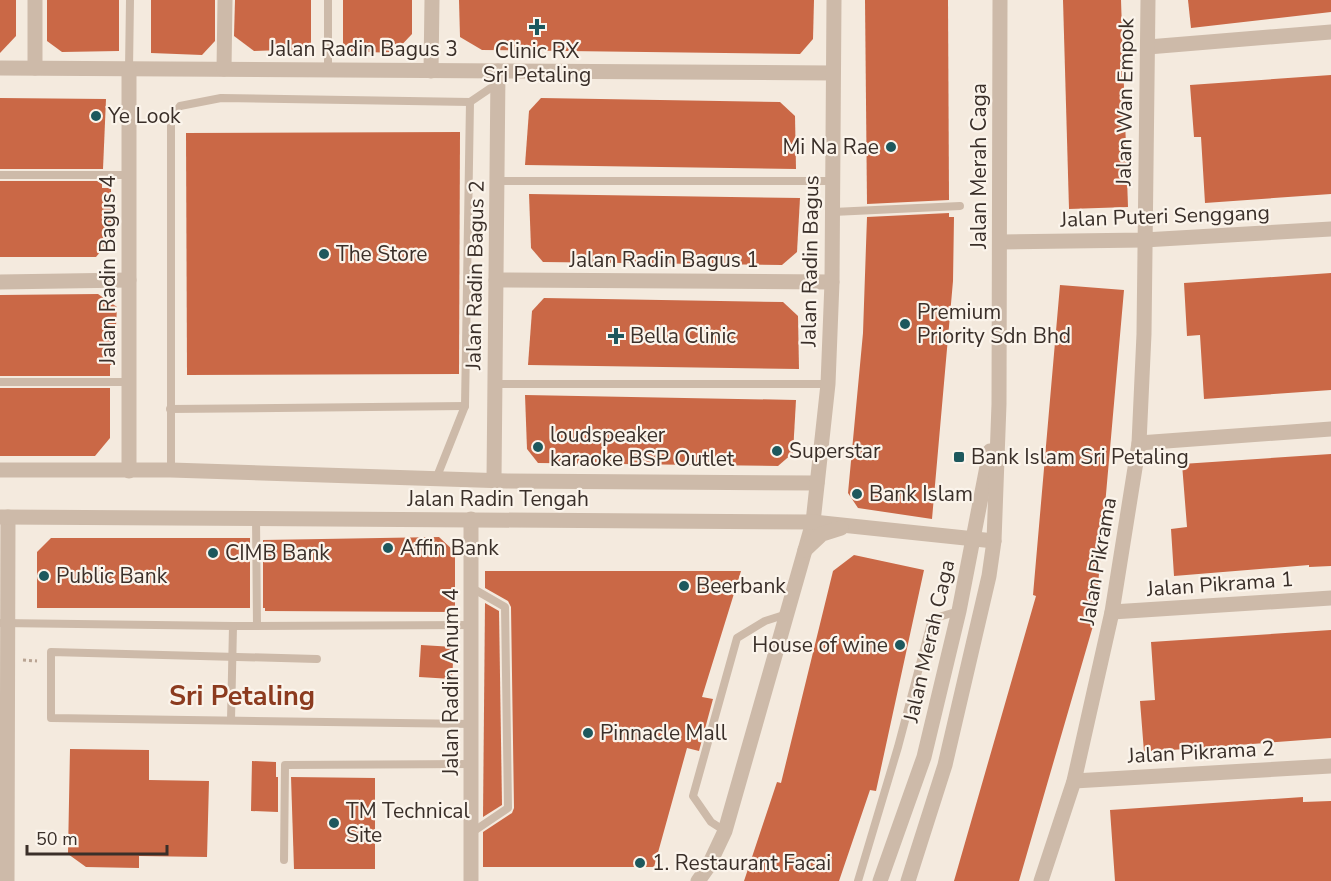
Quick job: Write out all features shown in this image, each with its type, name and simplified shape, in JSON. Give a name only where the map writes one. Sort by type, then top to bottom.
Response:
[{"type":"street","points":[[35,0],[35,68]]},
{"type":"street","points":[[224,69],[225,0]]},
{"type":"street","points":[[431,71],[432,0]]},
{"type":"street","name":"Jalan Radin Bagus","points":[[698,881],[708,867],[725,831],[813,522],[828,384],[832,282],[834,0]]},
{"type":"street","name":"Jalan Merah Caga","points":[[908,881],[945,765],[989,576],[994,542],[999,404],[1000,0]]},
{"type":"street","name":"Jalan Wan Empok","points":[[1144,240],[1148,0]]},
{"type":"street","points":[[1148,47],[1331,32]]},
{"type":"street","name":"Jalan Radin Bagus 3","points":[[0,68],[431,71],[498,77],[833,73]]},
{"type":"street","name":"Jalan Radin Bagus 4","points":[[129,69],[129,471]]},
{"type":"street","name":"Jalan Radin Bagus 2","points":[[494,480],[498,77]]},
{"type":"street","name":"Jalan Puteri Senggang","points":[[1000,242],[1144,240],[1331,229]]},
{"type":"street","name":"Jalan Pikrama","points":[[1041,881],[1074,781],[1112,612],[1139,443],[1144,334],[1144,240]]},
{"type":"street","points":[[0,282],[129,280]]},
{"type":"street","name":"Jalan Radin Bagus 1","points":[[496,280],[832,282]]},
{"type":"street","name":"Jalan Merah Caga","points":[[880,881],[924,757],[959,611],[999,404]]},
{"type":"street","points":[[1139,443],[1331,429]]},
{"type":"street","name":"Jalan Radin Tengah","points":[[0,470],[171,470],[436,479],[817,483]]},
{"type":"street","points":[[4,517],[3,818],[7,881]]},
{"type":"street","name":"Jalan Radin Tengah","points":[[4,517],[813,522],[994,542]]},
{"type":"street","name":"Jalan Radin Anum 4","points":[[471,519],[471,881]]},
{"type":"street","points":[[805,550],[822,534],[852,527]]},
{"type":"street","name":"Jalan Pikrama 1","points":[[1112,612],[1331,598]]},
{"type":"street","name":"Jalan Pikrama 2","points":[[1074,781],[1331,766]]},
{"type":"lane","points":[[129,69],[130,0]]},
{"type":"lane","points":[[328,0],[328,70]]},
{"type":"lane","points":[[171,470],[171,119],[180,106],[221,98],[470,102],[498,77]]},
{"type":"lane","points":[[436,479],[465,406],[470,102]]},
{"type":"lane","points":[[0,175],[129,175]]},
{"type":"lane","points":[[497,181],[832,181]]},
{"type":"lane","points":[[832,212],[960,207]]},
{"type":"lane","points":[[0,382],[129,382]]},
{"type":"lane","points":[[495,384],[828,384]]},
{"type":"lane","points":[[170,409],[465,406]]},
{"type":"lane","points":[[256,518],[257,626]]},
{"type":"lane","points":[[471,833],[508,808],[505,607],[472,588]]},
{"type":"lane","points":[[858,881],[898,747],[932,619],[959,611]]},
{"type":"lane","points":[[725,831],[711,822],[693,796],[737,638],[765,621],[787,614]]},
{"type":"lane","points":[[4,623],[232,626],[472,625]]},
{"type":"lane","points":[[231,720],[232,626]]},
{"type":"lane","points":[[317,659],[51,652],[51,718],[472,724]]},
{"type":"lane","points":[[284,860],[285,765],[472,764]]},
{"type":"path","points":[[22,660],[39,661]]},
{"type":"building","points":[[0,0],[16,0],[16,36],[0,53]]},
{"type":"building","points":[[47,0],[119,0],[119,51],[62,52],[47,41]]},
{"type":"building","points":[[151,0],[215,0],[215,41],[202,55],[151,53]]},
{"type":"building","points":[[235,0],[311,0],[311,49],[254,51],[234,36]]},
{"type":"building","points":[[343,0],[412,0],[412,34],[394,53],[343,51]]},
{"type":"building","points":[[459,0],[814,0],[813,39],[800,54],[482,50],[460,37]]},
{"type":"building","points":[[865,0],[948,0],[949,200],[867,204]]},
{"type":"building","points":[[1063,0],[1121,0],[1128,207],[1069,209]]},
{"type":"building","points":[[1188,0],[1331,0],[1331,12],[1191,28]]},
{"type":"building","points":[[1331,75],[1331,194],[1205,203],[1201,137],[1194,137],[1190,85]]},
{"type":"building","points":[[0,98],[106,99],[103,169],[0,169]]},
{"type":"building","points":[[541,98],[780,102],[795,116],[796,169],[525,165],[529,111]]},
{"type":"building","name":"The Store","points":[[460,132],[459,374],[187,375],[186,133]]},
{"type":"building","points":[[0,181],[102,181],[102,188],[111,188],[111,239],[96,257],[0,257]]},
{"type":"building","points":[[529,194],[800,198],[797,252],[782,265],[543,262],[531,248]]},
{"type":"building","points":[[949,213],[949,217],[954,217],[953,281],[932,519],[858,508],[848,493],[863,333],[867,217]]},
{"type":"building","points":[[1331,273],[1331,390],[1204,399],[1200,335],[1187,336],[1184,283]]},
{"type":"building","points":[[1060,285],[1124,290],[1095,619],[1019,881],[954,881],[1036,596],[1033,595]]},
{"type":"building","points":[[98,294],[117,307],[114,365],[110,365],[110,376],[0,376],[0,295]]},
{"type":"building","points":[[544,298],[783,302],[798,316],[799,369],[528,365],[532,311]]},
{"type":"building","points":[[0,388],[110,388],[110,438],[95,456],[0,456]]},
{"type":"building","points":[[525,395],[796,400],[793,453],[778,466],[538,463],[527,449]]},
{"type":"building","points":[[1331,454],[1331,566],[1309,567],[1309,565],[1174,576],[1171,529],[1187,527],[1182,464]]},
{"type":"building","points":[[439,537],[455,552],[455,612],[265,611],[263,608],[263,540]]},
{"type":"building","points":[[51,538],[250,538],[250,608],[37,608],[37,552]]},
{"type":"building","points":[[854,555],[924,570],[876,791],[870,790],[839,881],[744,881],[777,782],[781,783],[833,571]]},
{"type":"building","name":"Pinnacle Mall","points":[[485,571],[741,571],[702,697],[713,699],[699,751],[687,748],[654,867],[483,867],[483,832],[512,813],[514,808],[511,607],[508,601],[485,588]]},
{"type":"building","points":[[485,603],[499,611],[502,805],[483,817]]},
{"type":"building","points":[[1331,630],[1331,738],[1144,752],[1140,701],[1155,700],[1151,642]]},
{"type":"building","points":[[421,645],[454,647],[452,679],[419,677]]},
{"type":"building","points":[[70,749],[149,750],[149,780],[209,781],[207,857],[139,856],[139,868],[86,867],[68,854]]},
{"type":"building","points":[[252,761],[276,762],[278,812],[251,811]]},
{"type":"building","name":"TM Technical Site","points":[[291,777],[375,778],[375,869],[294,869]]},
{"type":"building","points":[[1303,797],[1303,802],[1331,801],[1331,881],[1115,881],[1110,810]]},
{"type":"place","name":"Clinic RX Sri Petaling","points":[[537,27]]},
{"type":"place","name":"Ye Look","points":[[96,116]]},
{"type":"place","name":"Mi Na Rae","points":[[891,147]]},
{"type":"place","name":"The Store","points":[[324,254]]},
{"type":"place","name":"Premium Priority Sdn Bhd","points":[[905,324]]},
{"type":"place","name":"Bella Clinic","points":[[616,336]]},
{"type":"place","name":"loudspeaker karaoke BSP Outlet","points":[[538,447]]},
{"type":"place","name":"Superstar","points":[[777,451]]},
{"type":"place","name":"Bank Islam Sri Petaling","points":[[959,457]]},
{"type":"place","name":"Bank Islam","points":[[857,494]]},
{"type":"place","name":"Affin Bank","points":[[388,548]]},
{"type":"place","name":"CIMB Bank","points":[[213,553]]},
{"type":"place","name":"Public Bank","points":[[44,576]]},
{"type":"place","name":"Beerbank","points":[[684,586]]},
{"type":"place","name":"House of wine","points":[[900,645]]},
{"type":"place","name":"Pinnacle Mall","points":[[588,733]]},
{"type":"place","name":"TM Technical Site","points":[[334,823]]},
{"type":"place","name":"1. Restaurant Facai","points":[[640,863]]},
{"type":"district","name":"Sri Petaling","points":[[242,696]]}]
